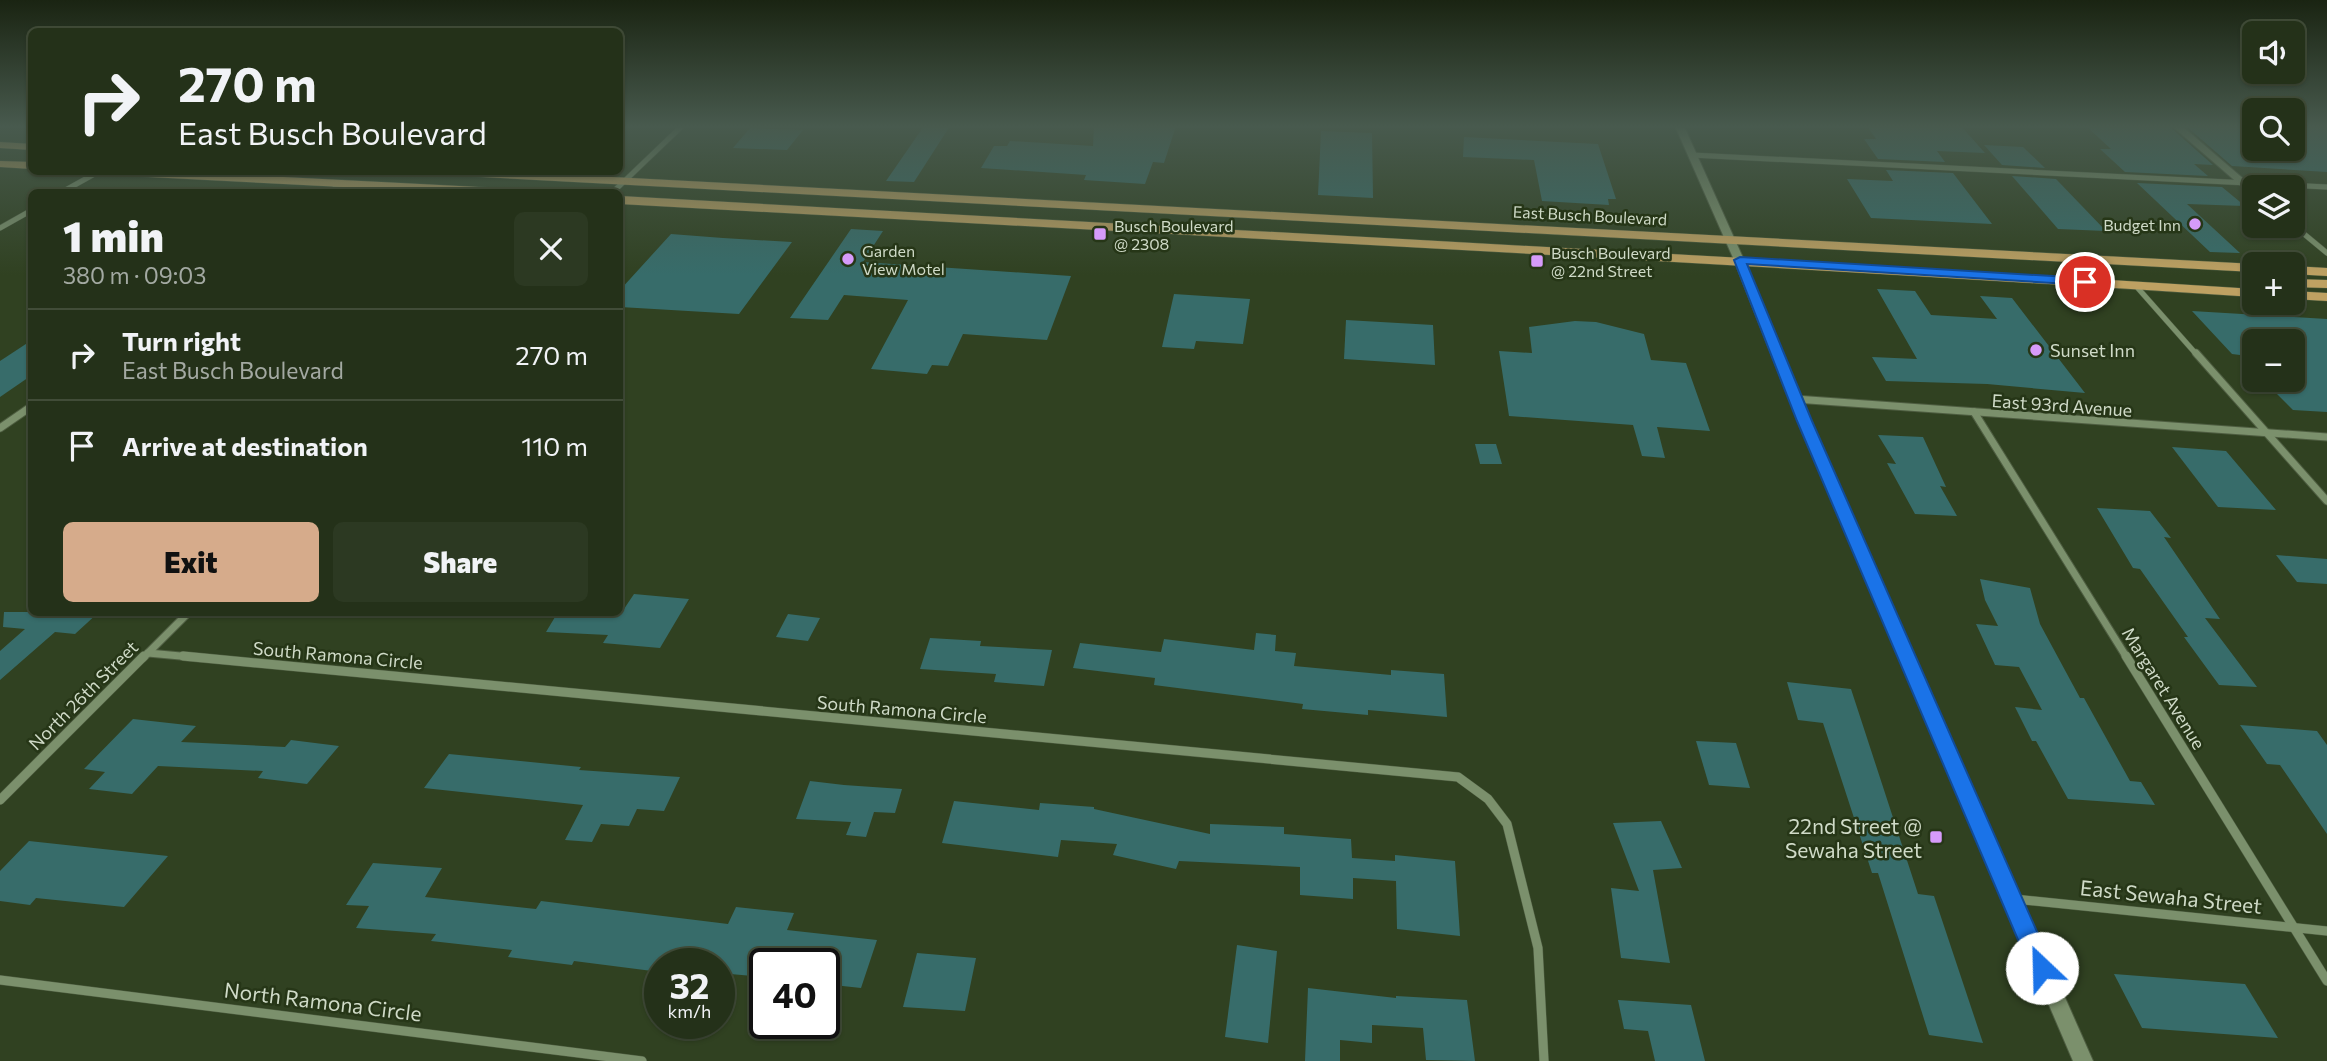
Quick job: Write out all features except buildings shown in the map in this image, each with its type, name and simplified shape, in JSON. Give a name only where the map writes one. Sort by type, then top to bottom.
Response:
[{"type":"main road","points":[[197,176],[446,189]]},
{"type":"main road","name":"East Busch Boulevard","points":[[526,176],[2242,267]]},
{"type":"main road","points":[[623,200],[1740,260],[2242,292]]},
{"type":"main road","points":[[989,220],[1013,213],[1174,221],[1232,215]]},
{"type":"main road","points":[[2305,271],[2327,272]]},
{"type":"main road","points":[[2136,286],[2186,278],[2242,280]]},
{"type":"main road","points":[[2305,283],[2327,284]]},
{"type":"main road","points":[[2305,296],[2327,297]]},
{"type":"street","points":[[67,189],[92,176]]},
{"type":"street","points":[[616,189],[631,176]]},
{"type":"street","points":[[1701,176],[1740,260],[1795,399],[2083,1061]]},
{"type":"street","points":[[2096,176],[2242,183]]},
{"type":"street","points":[[333,189],[342,183]]},
{"type":"street","points":[[2305,186],[2327,187]]},
{"type":"street","points":[[0,228],[28,212]]},
{"type":"street","points":[[2305,235],[2327,253]]},
{"type":"street","points":[[2136,286],[2327,501]]},
{"type":"street","name":"East 93rd Avenue","points":[[1795,399],[2327,437]]},
{"type":"street","points":[[0,428],[28,409]]},
{"type":"street","name":"Margaret Avenue","points":[[1974,412],[2327,981]]},
{"type":"street","name":"North 26th Street","points":[[0,800],[185,616]]},
{"type":"street","name":"South Ramona Circle","points":[[148,653],[1458,777],[1488,799],[1507,824],[1538,948],[1544,1061]]},
{"type":"street","name":"East Sewaha Street","points":[[2011,899],[2327,931]]},
{"type":"street","name":"North Ramona Circle","points":[[0,980],[642,1061]]},
{"type":"place","name":"Budget Inn","points":[[2195,224]]},
{"type":"place","name":"Busch Boulevard @ 2308","points":[[1100,234]]},
{"type":"place","name":"Garden View Motel","points":[[848,259]]},
{"type":"place","name":"Busch Boulevard @ 22nd Street","points":[[1537,261]]},
{"type":"place","name":"Sunset Inn","points":[[2036,350]]},
{"type":"place","name":"22nd Street @ Sewaha Street","points":[[1936,837]]},
{"type":"route","points":[[2042,968],[1804,421],[1740,260],[2085,282]]}]
